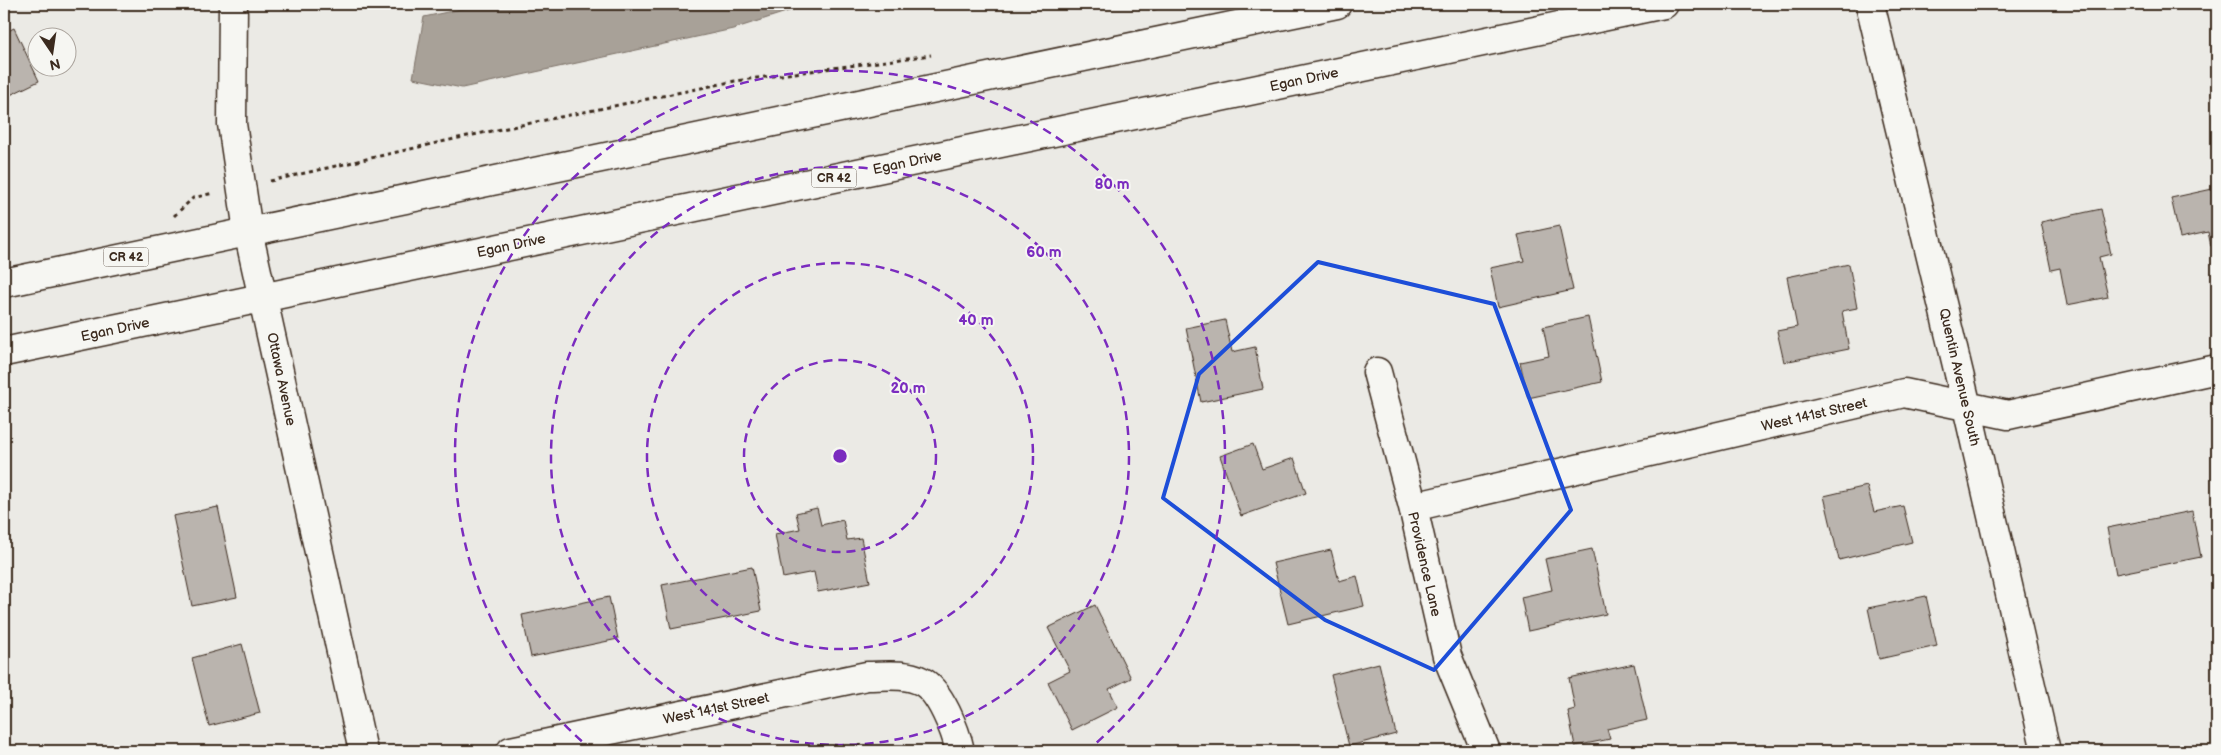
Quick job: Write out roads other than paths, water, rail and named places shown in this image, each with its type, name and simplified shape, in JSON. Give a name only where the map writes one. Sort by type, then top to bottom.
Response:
[{"type":"main road","name":"Ottawa Avenue","points":[[233,4],[232,124],[248,230],[363,751]]},
{"type":"main road","name":"CR 42","points":[[4,283],[248,230],[1337,4]]},
{"type":"main road","name":"Egan Drive","points":[[4,352],[1664,4]]},
{"type":"main road","name":"Quentin Avenue South","points":[[1870,4],[1967,407],[2046,751]]},
{"type":"main road","name":"West 141st Street","points":[[1413,507],[1904,393],[2008,415],[2217,369]]},
{"type":"main road","name":"Providence Lane","points":[[1377,372],[1413,507],[1447,656],[1486,751]]},
{"type":"main road","name":"West 141st Street","points":[[511,751],[867,676],[898,676],[922,681],[941,701],[957,736],[960,751]]}]
